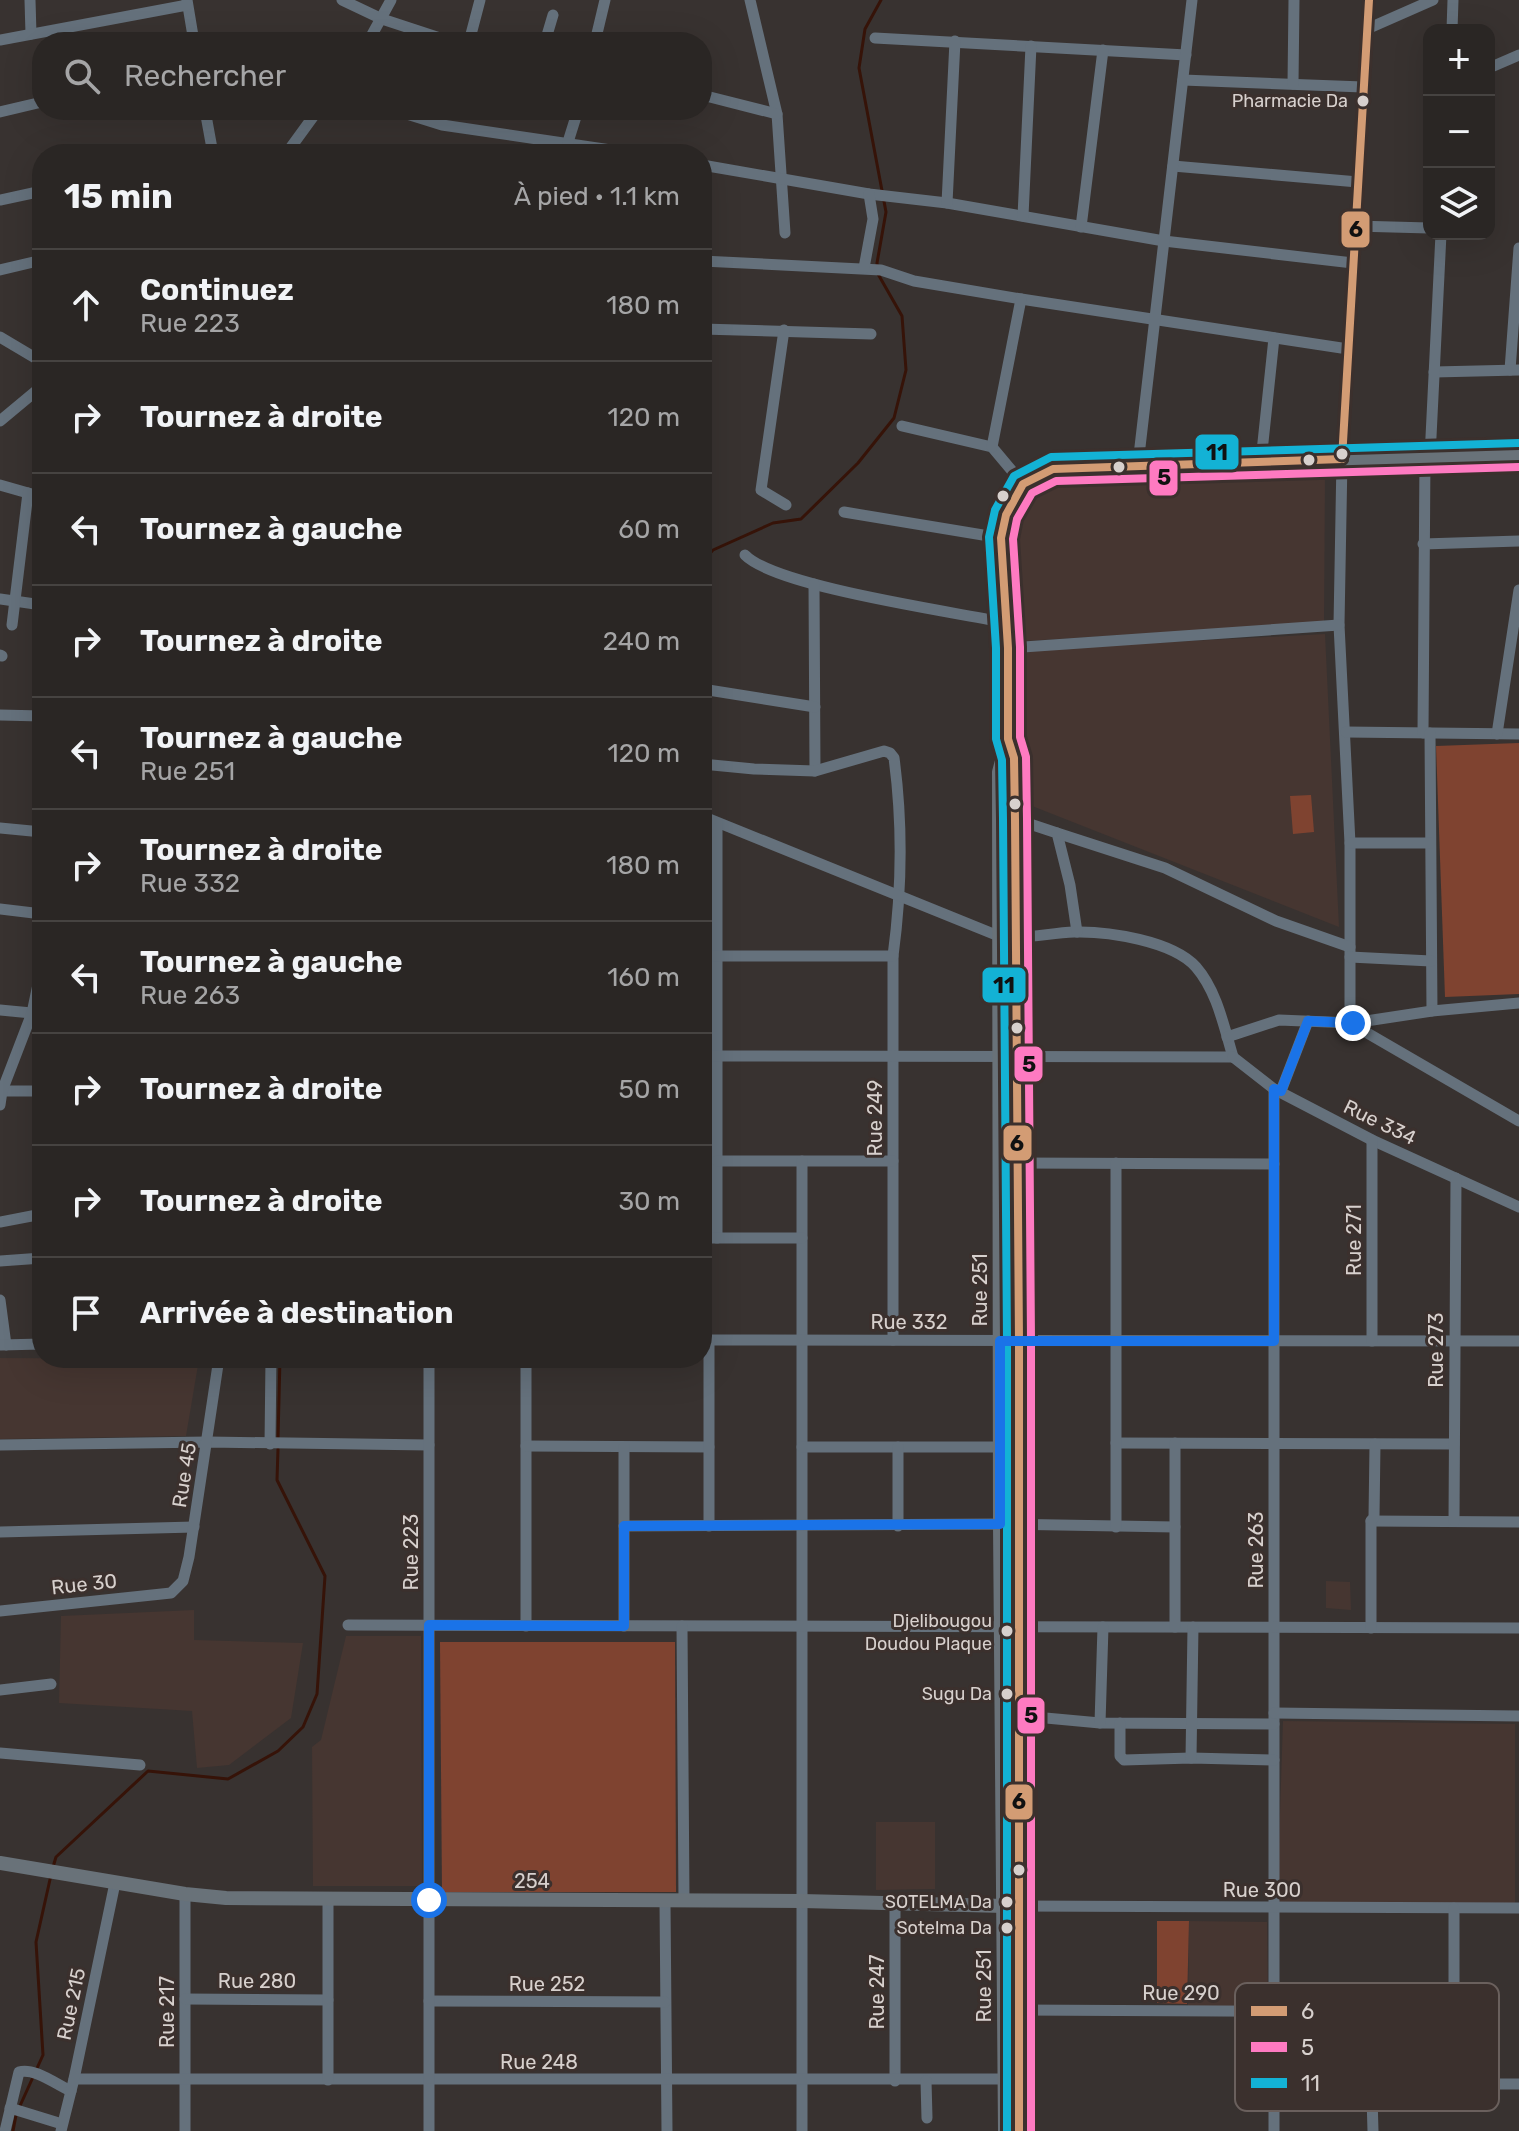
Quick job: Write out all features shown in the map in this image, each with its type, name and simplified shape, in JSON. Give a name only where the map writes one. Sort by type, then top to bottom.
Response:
[{"type":"main road","points":[[1023,484],[1053,469],[1138,464],[1519,455]]},
{"type":"main road","name":"Rue 251","points":[[1019,2131],[1003,2010],[1019,1715],[1019,1341],[1016,1056],[999,772],[1008,739],[1008,648],[1001,538],[1006,515],[1023,484]]},
{"type":"main road","name":"Rue 251","points":[[1005,2131],[1019,2010],[1003,1714],[1000,1524],[999,1056],[1015,819],[1014,758],[1008,739]]},
{"type":"main road","name":"254","points":[[0,1863],[61,1875],[226,1898],[802,1901],[1011,1906]]},
{"type":"street","points":[[0,40],[31,34],[30,0]]},
{"type":"street","points":[[342,0],[382,19],[422,32]]},
{"type":"street","points":[[374,32],[391,0]]},
{"type":"street","points":[[472,32],[480,0]]},
{"type":"street","points":[[597,32],[605,0]]},
{"type":"street","points":[[750,0],[777,114],[785,233]]},
{"type":"street","points":[[1138,464],[1192,0]]},
{"type":"street","points":[[1293,84],[1294,0]]},
{"type":"street","points":[[1350,1023],[1350,843],[1339,625],[1342,459],[1369,0]]},
{"type":"street","points":[[1367,29],[1433,0]]},
{"type":"street","points":[[1452,24],[1453,0]]},
{"type":"street","points":[[41,32],[187,3],[192,32]]},
{"type":"street","points":[[548,32],[553,15]]},
{"type":"street","points":[[875,38],[1186,55]]},
{"type":"street","points":[[947,203],[955,41]]},
{"type":"street","points":[[1023,216],[1031,46]]},
{"type":"street","points":[[1081,227],[1103,50]]},
{"type":"street","points":[[1495,65],[1519,55]]},
{"type":"street","points":[[1183,80],[1363,87]]},
{"type":"street","points":[[712,98],[777,114]]},
{"type":"street","points":[[0,112],[32,104]]},
{"type":"street","points":[[207,120],[212,144]]},
{"type":"street","points":[[293,144],[311,120]]},
{"type":"street","points":[[426,120],[557,144]]},
{"type":"street","points":[[575,144],[577,120]]},
{"type":"street","points":[[1173,166],[1358,182]]},
{"type":"street","points":[[712,167],[1164,241],[1353,263]]},
{"type":"street","points":[[0,200],[32,193]]},
{"type":"street","points":[[869,194],[873,219],[872,269]]},
{"type":"street","points":[[1355,226],[1423,228]]},
{"type":"street","points":[[1432,1011],[1423,544],[1441,240]]},
{"type":"street","points":[[1434,372],[1514,370],[1519,248]]},
{"type":"street","points":[[712,261],[872,269],[914,281],[1021,299],[1348,349]]},
{"type":"street","points":[[0,270],[32,262]]},
{"type":"street","points":[[992,447],[1021,299]]},
{"type":"street","points":[[712,329],[871,334]]},
{"type":"street","points":[[784,330],[761,490],[786,505]]},
{"type":"street","points":[[0,337],[32,356]]},
{"type":"street","points":[[1261,461],[1274,338]]},
{"type":"street","points":[[0,421],[32,394]]},
{"type":"street","points":[[902,426],[992,447],[1023,484]]},
{"type":"street","points":[[0,485],[32,494]]},
{"type":"street","points":[[12,625],[28,493]]},
{"type":"street","points":[[844,512],[1001,538]]},
{"type":"street","points":[[1423,544],[1519,541]]},
{"type":"street","points":[[745,555],[753,563],[814,584],[1007,623]]},
{"type":"street","points":[[712,765],[815,771],[814,584]]},
{"type":"street","points":[[1497,734],[1519,590]]},
{"type":"street","points":[[0,599],[32,603]]},
{"type":"street","points":[[1008,648],[1339,625]]},
{"type":"street","points":[[712,691],[815,707]]},
{"type":"street","points":[[0,715],[32,716]]},
{"type":"street","points":[[1346,732],[1519,734]]},
{"type":"street","name":"Rue 249","points":[[815,771],[884,751],[894,758],[901,810],[901,897],[893,956],[893,1340]]},
{"type":"street","points":[[1015,819],[1165,868],[1350,952],[1431,961]]},
{"type":"street","points":[[712,821],[1008,938],[1103,933],[1175,951],[1196,967],[1216,1001],[1233,1057],[712,1056]]},
{"type":"street","points":[[717,823],[717,1238]]},
{"type":"street","points":[[0,828],[32,831]]},
{"type":"street","points":[[1057,833],[1070,885],[1077,932]]},
{"type":"street","points":[[1350,843],[1430,843]]},
{"type":"street","points":[[0,909],[32,913]]},
{"type":"street","points":[[712,956],[893,956]]},
{"type":"street","points":[[1227,1037],[1279,1020],[1350,1023],[1519,1003]]},
{"type":"street","points":[[0,1010],[32,1013]]},
{"type":"street","points":[[1277,1090],[1308,1021]]},
{"type":"street","points":[[1350,1023],[1519,1121]]},
{"type":"street","points":[[0,1105],[1,1091],[32,1024]]},
{"type":"street","name":"Rue 334","points":[[1233,1057],[1277,1090],[1372,1140],[1519,1207]]},
{"type":"street","name":"Rue 263","points":[[1274,1983],[1274,1164],[1277,1090]]},
{"type":"street","points":[[1,1091],[32,1091]]},
{"type":"street","name":"Rue 271","points":[[1372,1140],[1372,1341]]},
{"type":"street","points":[[717,1161],[893,1161]]},
{"type":"street","points":[[802,1161],[802,2131]]},
{"type":"street","points":[[999,1163],[1274,1164]]},
{"type":"street","points":[[1116,1163],[1116,1527]]},
{"type":"street","name":"Rue 273","points":[[1454,1521],[1456,1178]]},
{"type":"street","points":[[0,1222],[32,1216]]},
{"type":"street","points":[[712,1238],[802,1238]]},
{"type":"street","points":[[0,1261],[32,1259]]},
{"type":"street","points":[[0,1300],[3,1345],[32,1344]]},
{"type":"street","name":"Rue 332","points":[[712,1340],[1519,1341]]},
{"type":"street","name":"Rue 45","points":[[171,1593],[183,1581],[218,1368]]},
{"type":"street","points":[[270,1444],[271,1368]]},
{"type":"street","name":"Rue 223","points":[[429,1368],[429,2131]]},
{"type":"street","points":[[526,1368],[526,1626]]},
{"type":"street","points":[[707,1368],[709,1526]]},
{"type":"street","points":[[0,1445],[208,1442],[429,1445]]},
{"type":"street","points":[[1116,1443],[1454,1444]]},
{"type":"street","points":[[1175,1443],[1175,1627]]},
{"type":"street","points":[[1371,1628],[1375,1444]]},
{"type":"street","points":[[526,1446],[709,1447]]},
{"type":"street","points":[[624,1447],[624,1626]]},
{"type":"street","points":[[802,1447],[1019,1447]]},
{"type":"street","points":[[898,1447],[898,1526]]},
{"type":"street","points":[[1371,1521],[1519,1522]]},
{"type":"street","points":[[624,1526],[1000,1524],[1175,1527]]},
{"type":"street","points":[[0,1532],[194,1527]]},
{"type":"street","name":"Rue 30","points":[[0,1611],[171,1593]]},
{"type":"street","points":[[348,1625],[1519,1628]]},
{"type":"street","points":[[682,1626],[684,1901]]},
{"type":"street","points":[[1100,1723],[1103,1627]]},
{"type":"street","points":[[1191,1758],[1193,1627]]},
{"type":"street","points":[[0,1690],[51,1684]]},
{"type":"street","points":[[1003,1714],[1100,1723],[1192,1724],[1274,1719],[1519,1716]]},
{"type":"street","points":[[1120,1723],[1120,1756],[1124,1760],[1274,1760]]},
{"type":"street","points":[[0,1753],[140,1765]]},
{"type":"street","name":"Rue 215","points":[[61,2127],[115,1883]]},
{"type":"street","name":"Rue 217","points":[[185,1894],[185,2131]]},
{"type":"street","points":[[328,1899],[328,2080]]},
{"type":"street","points":[[665,1902],[667,2131]]},
{"type":"street","name":"Rue 247","points":[[895,1903],[895,2081]]},
{"type":"street","name":"Rue 300","points":[[1011,1906],[1519,1908]]},
{"type":"street","points":[[1454,1908],[1454,1983]]},
{"type":"street","name":"Rue 280","points":[[185,1999],[328,2000]]},
{"type":"street","name":"Rue 252","points":[[429,2001],[665,2002]]},
{"type":"street","name":"Rue 290","points":[[1003,2010],[1235,2011]]},
{"type":"street","points":[[5,2131],[16,2110],[19,2072],[31,2072],[48,2081],[72,2085]]},
{"type":"street","name":"Rue 248","points":[[72,2085],[185,2079],[1012,2079]]},
{"type":"street","points":[[926,2081],[927,2118]]},
{"type":"street","points":[[16,2110],[61,2127]]},
{"type":"street","points":[[1372,2111],[1373,2131]]},
{"type":"shaded area","points":[[1325,472],[1324,623],[1024,641],[1017,517],[1050,479]]},
{"type":"shaded area","points":[[1325,634],[1339,927],[1027,804],[1019,650]]},
{"type":"shaded area","points":[[1519,743],[1519,994],[1445,997],[1436,746]]},
{"type":"shaded area","points":[[1311,795],[1314,832],[1293,834],[1290,796]]},
{"type":"shaded area","points":[[0,1358],[32,1358],[32,1368],[197,1368],[186,1436],[0,1439]]},
{"type":"shaded area","points":[[1326,1581],[1350,1582],[1351,1610],[1326,1608]]},
{"type":"shaded area","points":[[194,1610],[194,1640],[303,1643],[291,1718],[229,1765],[197,1768],[192,1711],[59,1703],[61,1616]]},
{"type":"shaded area","points":[[346,1636],[421,1636],[422,1886],[313,1886],[312,1747],[321,1740]]},
{"type":"shaded area","points":[[440,1642],[675,1642],[676,1892],[442,1892]]},
{"type":"shaded area","points":[[1283,1721],[1515,1724],[1515,1909],[1277,1905]]},
{"type":"shaded area","points":[[876,1822],[935,1822],[935,1889],[876,1890]]},
{"type":"shaded area","points":[[1157,1921],[1189,1921],[1187,2004],[1157,2003]]},
{"type":"shaded area","points":[[1189,1921],[1267,1922],[1268,1983],[1235,1983],[1235,2007],[1188,2006]]},
{"type":"waterway","points":[[712,551],[773,523],[801,519],[858,463],[894,418],[906,370],[902,316],[878,274],[886,212],[859,68],[865,29],[881,0]]},
{"type":"waterway","points":[[278,1438],[280,1368]]},
{"type":"waterway","points":[[53,1867],[56,1857],[148,1771],[228,1779],[278,1751],[303,1727],[317,1694],[325,1576],[277,1480],[278,1449]]},
{"type":"waterway","points":[[19,2108],[43,2055],[36,1942],[51,1875]]},
{"type":"waterway","points":[[13,2131],[16,2115]]},
{"type":"transit line","name":"6","points":[[1342,459],[1369,0]]},
{"type":"transit line","name":"11","points":[[1007,2131],[1007,1341],[1003,819],[1002,760],[996,739],[996,648],[989,537],[995,510],[1014,476],[1051,457],[1519,443]]},
{"type":"transit line","name":"6","points":[[1019,2131],[1019,1341],[1015,819],[1014,758],[1008,739],[1008,648],[1001,538],[1006,515],[1023,484],[1053,469],[1342,459]]},
{"type":"transit line","name":"5","points":[[1031,2131],[1031,1341],[1027,819],[1026,757],[1020,737],[1020,647],[1013,539],[1017,519],[1032,493],[1056,481],[1519,467]]},
{"type":"place","name":"Pharmacie Da","points":[[1363,101]]},
{"type":"place","name":"Djelibougou Doudou Plaque","points":[[1007,1631]]},
{"type":"place","name":"Sugu Da","points":[[1007,1694]]},
{"type":"place","name":"SOTELMA Da","points":[[1007,1902]]},
{"type":"place","name":"Sotelma Da","points":[[1007,1928]]},
{"type":"route","points":[[429,1900],[429,1625],[624,1626],[624,1526],[1000,1524],[1000,1341],[1274,1341],[1274,1089],[1281,1091],[1308,1021],[1353,1023]]}]
